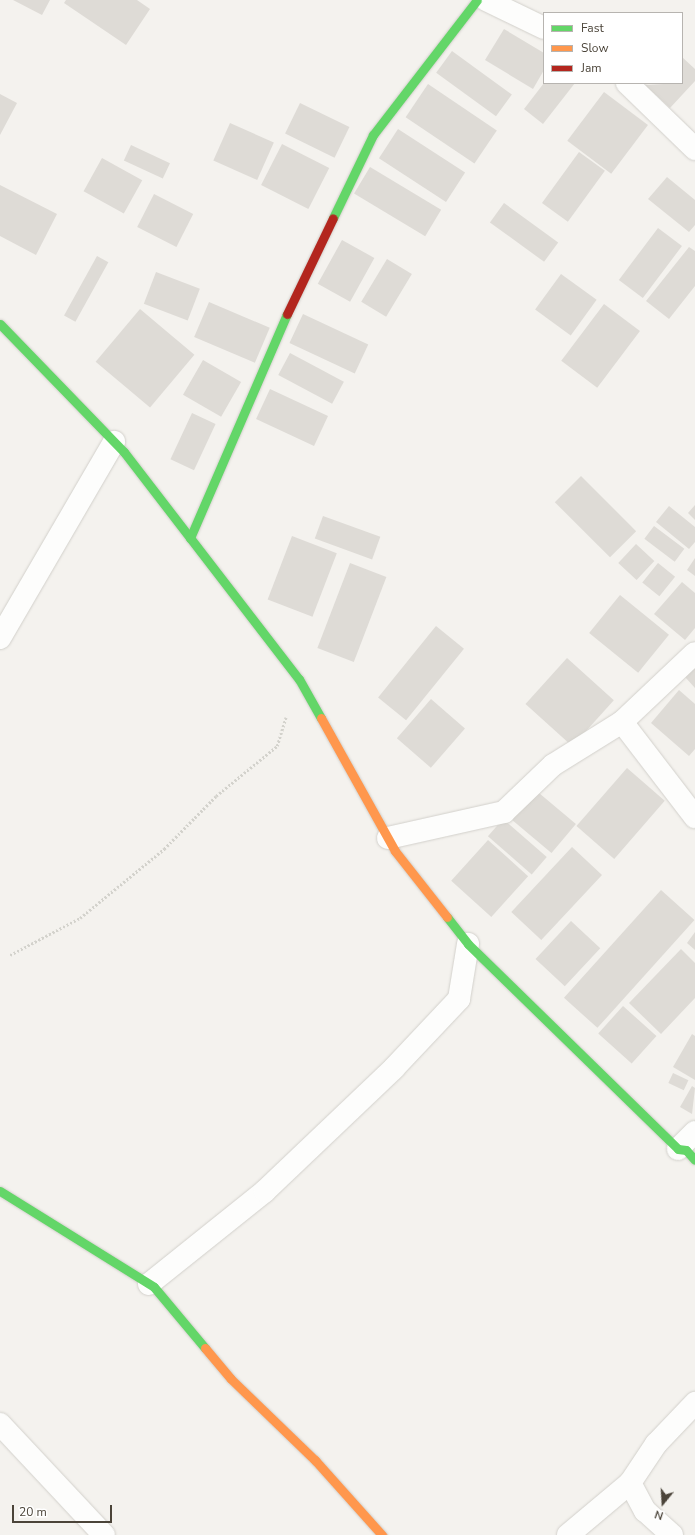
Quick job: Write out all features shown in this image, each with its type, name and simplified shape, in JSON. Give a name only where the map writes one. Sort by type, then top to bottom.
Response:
[{"type":"street","points":[[190,538],[288,311],[373,135],[477,0]]},
{"type":"street","points":[[486,0],[543,28]]},
{"type":"street","points":[[628,84],[695,149]]},
{"type":"street","points":[[0,324],[114,442],[299,679],[388,838],[468,944],[687,1155],[695,1132]]},
{"type":"street","points":[[0,638],[114,442]]},
{"type":"street","points":[[388,838],[504,812],[553,765],[622,722],[695,653]]},
{"type":"street","points":[[622,722],[695,817]]},
{"type":"street","points":[[150,1284],[265,1191],[394,1068],[459,999],[468,944]]},
{"type":"street","points":[[0,1191],[150,1284],[231,1379],[315,1460],[382,1535]]},
{"type":"street","points":[[568,1535],[630,1484],[656,1444],[695,1403]]},
{"type":"street","points":[[0,1424],[104,1535]]},
{"type":"street","points":[[630,1484],[646,1511],[672,1535]]},
{"type":"path","points":[[10,955],[80,918],[164,849],[216,796],[276,746],[299,679]]},
{"type":"building","points":[[13,0],[50,0],[42,15]]},
{"type":"building","points":[[66,0],[137,0],[150,9],[126,45],[64,3]]},
{"type":"building","points":[[504,29],[543,52],[543,72],[533,89],[485,60]]},
{"type":"building","points":[[452,51],[512,94],[496,116],[436,73]]},
{"type":"building","points":[[683,58],[695,69],[695,81],[670,108],[645,85],[683,84]]},
{"type":"building","points":[[428,84],[497,130],[474,164],[406,117]]},
{"type":"building","points":[[543,84],[574,84],[543,124],[524,109]]},
{"type":"building","points":[[604,92],[648,125],[611,174],[567,141]]},
{"type":"building","points":[[0,94],[17,103],[0,135]]},
{"type":"building","points":[[300,103],[349,127],[335,158],[285,134]]},
{"type":"building","points":[[230,123],[274,143],[257,180],[213,160]]},
{"type":"building","points":[[398,129],[465,173],[446,202],[379,158]]},
{"type":"building","points":[[282,144],[329,168],[308,209],[261,185]]},
{"type":"building","points":[[131,145],[170,163],[163,179],[124,160]]},
{"type":"building","points":[[579,152],[605,171],[568,222],[542,203]]},
{"type":"building","points":[[102,158],[142,180],[124,214],[84,191]]},
{"type":"building","points":[[370,167],[441,210],[425,236],[354,194]]},
{"type":"building","points":[[667,177],[695,200],[695,225],[689,232],[648,199]]},
{"type":"building","points":[[0,185],[57,214],[36,255],[0,236]]},
{"type":"building","points":[[154,194],[193,214],[176,247],[137,227]]},
{"type":"building","points":[[504,203],[558,242],[544,262],[490,222]]},
{"type":"building","points":[[658,228],[682,246],[643,298],[619,280]]},
{"type":"building","points":[[342,240],[374,258],[350,302],[318,284]]},
{"type":"building","points":[[689,247],[695,251],[695,286],[669,319],[646,301]]},
{"type":"building","points":[[97,256],[108,262],[75,322],[64,315]]},
{"type":"building","points":[[387,259],[412,274],[386,317],[361,302]]},
{"type":"building","points":[[156,272],[200,289],[188,321],[144,304]]},
{"type":"building","points":[[561,274],[597,300],[571,335],[535,310]]},
{"type":"building","points":[[209,302],[270,328],[255,363],[194,337]]},
{"type":"building","points":[[604,304],[640,331],[597,388],[561,361]]},
{"type":"building","points":[[140,309],[194,355],[150,407],[96,362]]},
{"type":"building","points":[[303,314],[368,344],[355,373],[289,343]]},
{"type":"building","points":[[290,353],[344,382],[332,404],[278,375]]},
{"type":"building","points":[[203,360],[241,382],[221,417],[183,395]]},
{"type":"building","points":[[270,389],[328,416],[314,446],[256,419]]},
{"type":"building","points":[[192,413],[216,424],[194,470],[170,459]]},
{"type":"building","points":[[581,476],[636,531],[610,557],[555,502]]},
{"type":"building","points":[[695,505],[695,520],[688,513]]},
{"type":"building","points":[[669,506],[695,527],[695,542],[689,549],[656,522]]},
{"type":"building","points":[[323,516],[380,537],[372,559],[315,539]]},
{"type":"building","points":[[654,526],[684,549],[675,562],[644,539]]},
{"type":"building","points":[[292,536],[337,553],[312,617],[268,599]]},
{"type":"building","points":[[636,544],[654,561],[637,580],[618,563]]},
{"type":"building","points":[[695,558],[695,576],[687,570]]},
{"type":"building","points":[[350,563],[386,577],[354,662],[317,648]]},
{"type":"building","points":[[658,563],[675,577],[659,596],[642,582]]},
{"type":"building","points":[[682,582],[695,593],[695,628],[685,640],[654,614]]},
{"type":"building","points":[[620,595],[669,635],[638,673],[589,633]]},
{"type":"building","points":[[436,626],[464,649],[406,720],[378,697]]},
{"type":"building","points":[[567,658],[614,700],[572,746],[526,704]]},
{"type":"building","points":[[695,667],[695,688],[685,677]]},
{"type":"building","points":[[679,690],[695,704],[695,749],[689,756],[651,723]]},
{"type":"building","points":[[431,699],[465,729],[431,768],[397,738]]},
{"type":"building","points":[[627,768],[665,801],[614,859],[576,826]]},
{"type":"building","points":[[533,788],[576,824],[551,853],[509,817]]},
{"type":"building","points":[[503,819],[547,857],[532,874],[488,836]]},
{"type":"building","points":[[488,840],[528,876],[491,917],[451,881]]},
{"type":"building","points":[[572,847],[602,875],[541,940],[511,912]]},
{"type":"building","points":[[661,890],[694,920],[597,1028],[564,998]]},
{"type":"building","points":[[571,921],[600,948],[565,986],[536,959]]},
{"type":"building","points":[[695,932],[695,950],[687,943]]},
{"type":"building","points":[[681,949],[695,963],[695,998],[661,1034],[629,1003]]},
{"type":"building","points":[[623,1006],[656,1036],[632,1064],[598,1033]]},
{"type":"building","points":[[692,1034],[695,1036],[695,1080],[673,1067]]},
{"type":"building","points":[[673,1073],[688,1080],[684,1090],[668,1083]]},
{"type":"building","points":[[692,1086],[695,1088],[692,1114],[680,1107]]},
{"type":"traffic: fast","points":[[333,218],[373,135],[477,0]]},
{"type":"traffic: fast","points":[[190,538],[287,314]]},
{"type":"traffic: fast","points":[[0,324],[124,452],[299,679],[321,718]]},
{"type":"traffic: fast","points":[[447,917],[468,944],[678,1149],[686,1150],[695,1160]]},
{"type":"traffic: fast","points":[[0,1191],[154,1287],[205,1348]]},
{"type":"traffic: slow","points":[[321,718],[395,851],[447,917]]},
{"type":"traffic: slow","points":[[205,1348],[231,1379],[315,1460],[382,1535]]},
{"type":"traffic: jam","points":[[287,314],[333,218]]}]
